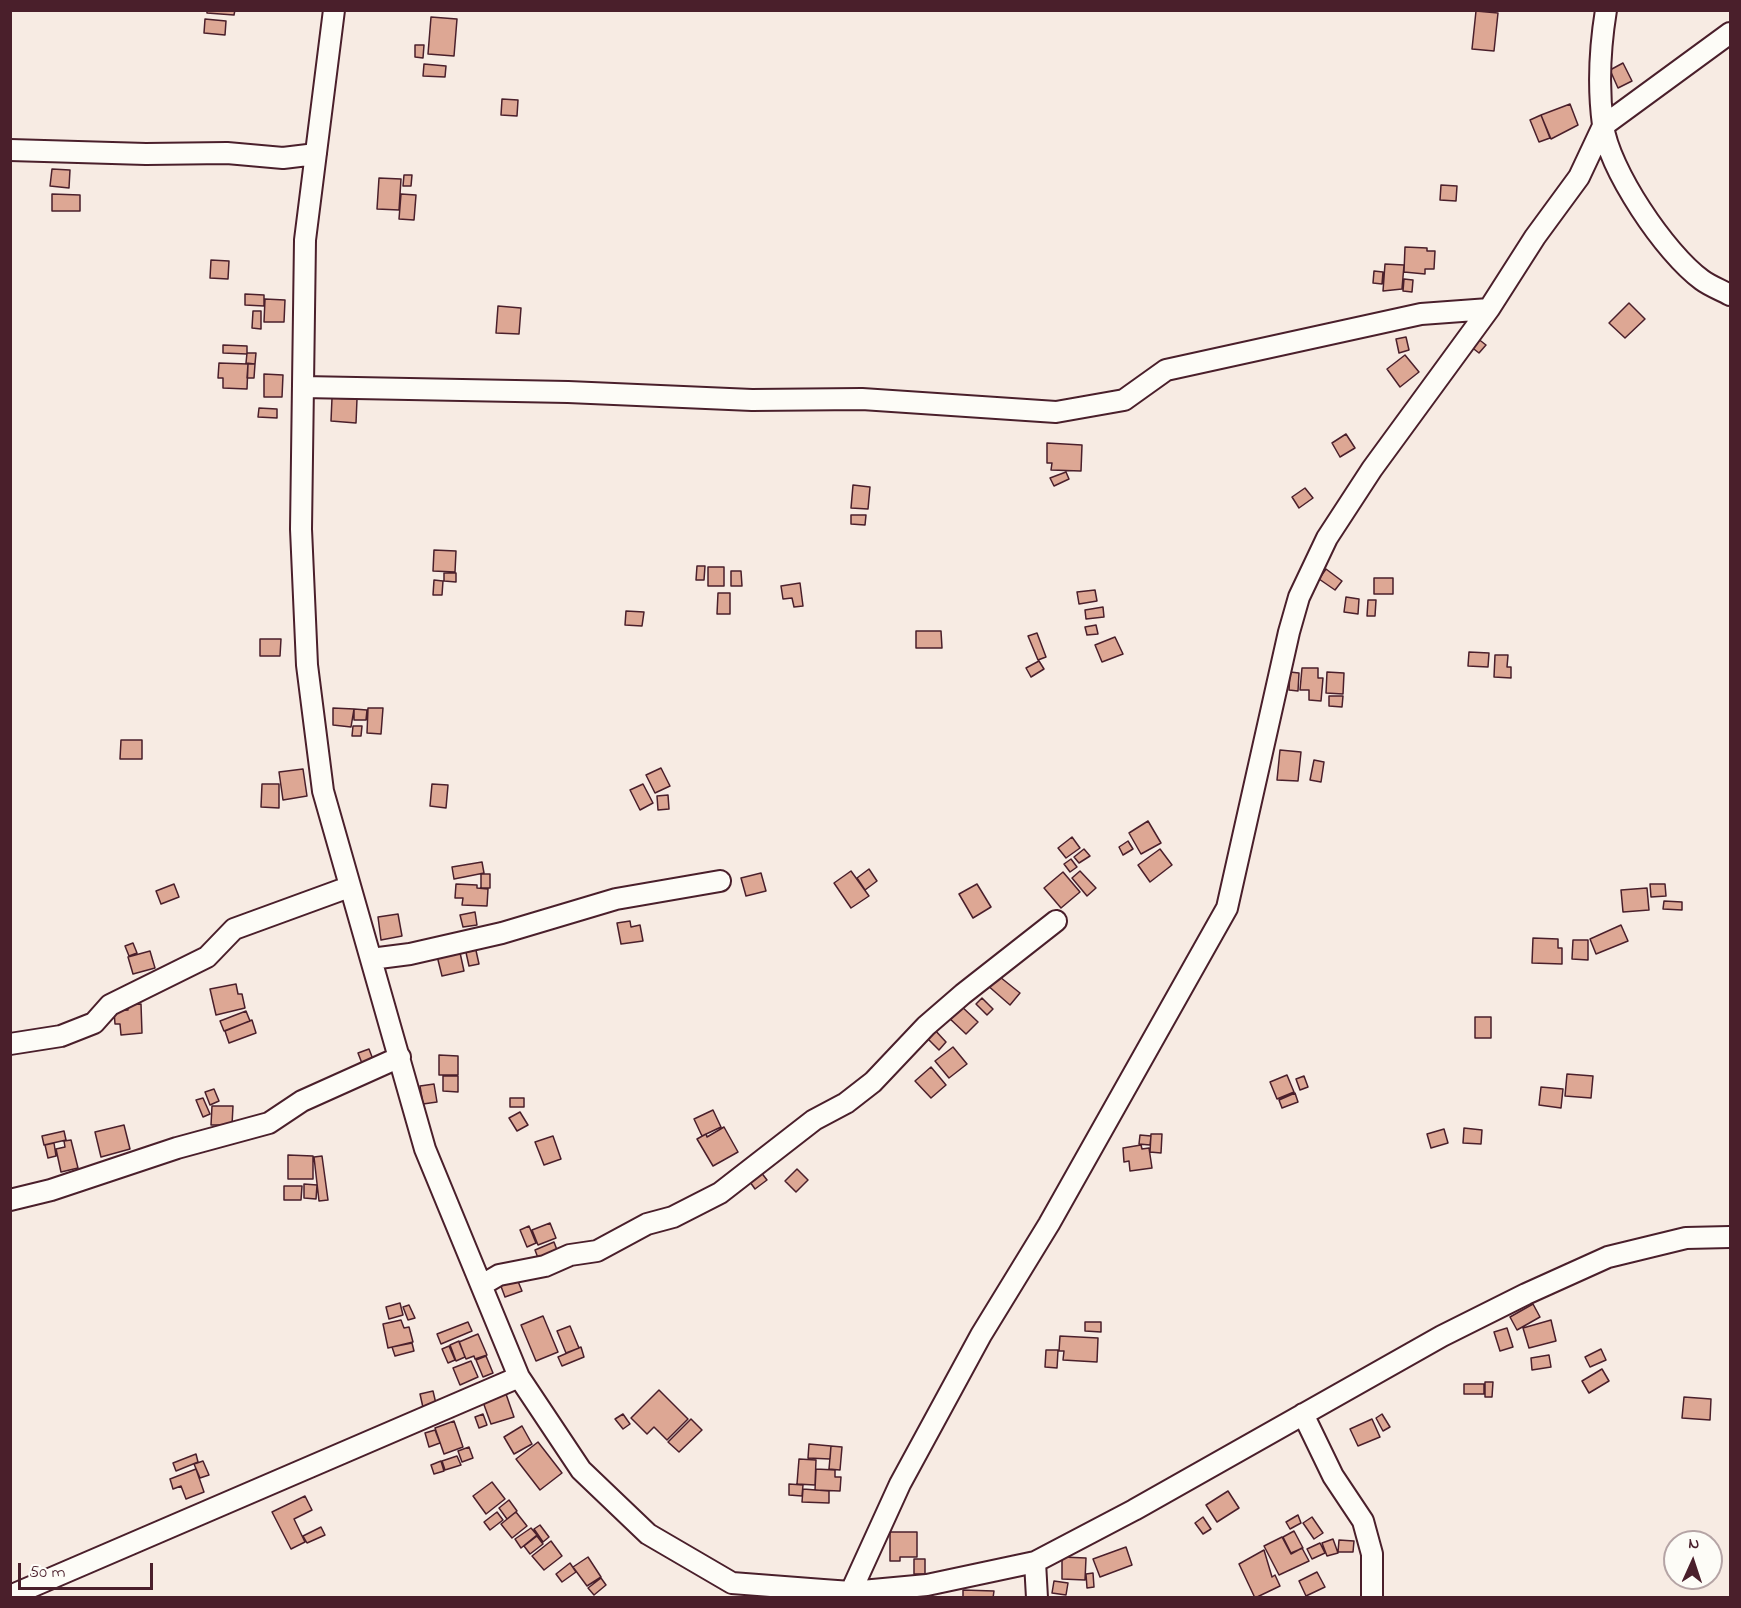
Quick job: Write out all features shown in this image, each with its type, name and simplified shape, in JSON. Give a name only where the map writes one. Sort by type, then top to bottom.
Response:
[{"type":"street","points":[[334,10],[305,240],[301,529],[307,665],[323,791],[425,1149],[519,1377],[581,1470],[648,1534],[732,1583],[850,1595],[927,1586],[1035,1562],[1134,1510],[1442,1336],[1608,1257],[1686,1238],[1731,1237]]},
{"type":"street","points":[[1606,10],[1600,70],[1603,126],[1611,154],[1660,238],[1702,281],[1731,295]]},
{"type":"street","points":[[850,1595],[900,1484],[975,1345],[1049,1224],[1227,908],[1289,632],[1299,597],[1327,538],[1372,469],[1490,309],[1534,237],[1579,177],[1603,126],[1731,33]]},
{"type":"street","points":[[10,150],[146,154],[227,153],[283,158],[315,154]]},
{"type":"street","points":[[303,387],[644,394],[752,400],[862,399],[1056,412],[1124,400],[1166,370],[1421,314],[1490,309]]},
{"type":"street","points":[[370,959],[410,954],[502,933],[616,899],[720,881]]},
{"type":"street","points":[[10,1044],[61,1036],[94,1023],[110,1005],[207,957],[234,929],[349,887]]},
{"type":"street","points":[[482,1286],[499,1275],[545,1266],[570,1255],[597,1251],[647,1224],[673,1217],[720,1193],[814,1120],[846,1103],[873,1082],[926,1026],[1056,921]]},
{"type":"street","points":[[10,1200],[51,1190],[177,1148],[269,1124],[302,1101],[400,1057]]},
{"type":"street","points":[[10,1596],[519,1377]]},
{"type":"street","points":[[1303,1414],[1333,1476],[1363,1521],[1372,1554],[1372,1598]]},
{"type":"street","points":[[1035,1562],[1037,1598]]},
{"type":"building","points":[[207,10],[235,10],[234,15],[207,13]]},
{"type":"building","points":[[1476,11],[1498,13],[1494,51],[1472,49]]},
{"type":"building","points":[[431,17],[457,19],[454,56],[428,54]]},
{"type":"building","points":[[205,19],[226,21],[225,35],[204,33]]},
{"type":"building","points":[[415,45],[424,45],[423,58],[415,57]]},
{"type":"building","points":[[1623,63],[1632,81],[1618,88],[1610,70]]},
{"type":"building","points":[[424,64],[446,66],[445,77],[423,76]]},
{"type":"building","points":[[502,99],[518,100],[517,116],[501,115]]},
{"type":"building","points":[[1570,104],[1578,125],[1551,139],[1541,115]]},
{"type":"building","points":[[1541,115],[1550,138],[1539,142],[1530,120]]},
{"type":"building","points":[[52,169],[70,170],[69,188],[50,186]]},
{"type":"building","points":[[404,175],[412,175],[411,186],[403,186]]},
{"type":"building","points":[[379,178],[401,179],[399,210],[377,209]]},
{"type":"building","points":[[1441,185],[1457,186],[1456,201],[1440,200]]},
{"type":"building","points":[[52,194],[80,195],[80,211],[52,211]]},
{"type":"building","points":[[401,194],[416,195],[414,220],[399,219]]},
{"type":"building","points":[[1405,247],[1427,248],[1427,251],[1435,251],[1434,269],[1425,269],[1425,274],[1404,272]]},
{"type":"building","points":[[211,260],[229,261],[228,279],[210,278]]},
{"type":"building","points":[[1385,264],[1404,265],[1402,289],[1383,291]]},
{"type":"building","points":[[1374,271],[1383,272],[1382,284],[1373,283]]},
{"type":"building","points":[[1404,279],[1413,280],[1412,292],[1403,291]]},
{"type":"building","points":[[245,294],[264,295],[264,306],[245,305]]},
{"type":"building","points":[[265,299],[285,300],[284,322],[264,322]]},
{"type":"building","points":[[1629,303],[1645,319],[1625,338],[1609,323]]},
{"type":"building","points":[[498,306],[521,308],[519,334],[496,333]]},
{"type":"building","points":[[253,311],[261,311],[261,329],[252,328]]},
{"type":"building","points":[[1406,337],[1409,350],[1399,353],[1396,339]]},
{"type":"building","points":[[1477,338],[1486,345],[1479,353],[1470,346]]},
{"type":"building","points":[[223,345],[247,346],[247,354],[223,353]]},
{"type":"building","points":[[247,353],[256,353],[255,364],[246,363]]},
{"type":"building","points":[[1405,355],[1419,372],[1400,387],[1387,369]]},
{"type":"building","points":[[219,363],[248,364],[247,389],[223,388],[223,378],[218,378]]},
{"type":"building","points":[[248,364],[255,364],[254,378],[247,378]]},
{"type":"building","points":[[264,374],[283,375],[282,397],[264,397]]},
{"type":"building","points":[[332,398],[357,399],[356,423],[331,421]]},
{"type":"building","points":[[259,408],[277,409],[277,418],[258,417]]},
{"type":"building","points":[[1346,434],[1355,448],[1340,457],[1332,443]]},
{"type":"building","points":[[1047,443],[1082,445],[1081,471],[1051,470],[1052,463],[1047,463]]},
{"type":"building","points":[[1066,472],[1069,479],[1054,486],[1050,478]]},
{"type":"building","points":[[853,485],[870,487],[868,509],[851,508]]},
{"type":"building","points":[[1305,488],[1313,498],[1299,508],[1292,497]]},
{"type":"building","points":[[851,515],[866,515],[865,525],[851,524]]},
{"type":"building","points":[[434,550],[456,551],[455,572],[433,571]]},
{"type":"building","points":[[697,566],[705,566],[704,580],[696,580]]},
{"type":"building","points":[[708,567],[724,567],[724,586],[708,586]]},
{"type":"building","points":[[1326,569],[1342,581],[1335,590],[1319,579]]},
{"type":"building","points":[[731,571],[741,571],[742,586],[731,586]]},
{"type":"building","points":[[444,573],[456,573],[456,582],[444,581]]},
{"type":"building","points":[[1374,578],[1393,578],[1393,594],[1374,594]]},
{"type":"building","points":[[434,580],[443,581],[442,595],[433,595]]},
{"type":"building","points":[[800,583],[803,606],[794,607],[792,598],[783,599],[781,586]]},
{"type":"building","points":[[1095,590],[1097,601],[1079,604],[1077,592]]},
{"type":"building","points":[[718,593],[730,593],[730,614],[717,614]]},
{"type":"building","points":[[1346,597],[1359,599],[1358,614],[1344,612]]},
{"type":"building","points":[[1368,600],[1376,600],[1375,616],[1367,616]]},
{"type":"building","points":[[1103,607],[1104,617],[1086,619],[1085,610]]},
{"type":"building","points":[[626,611],[644,612],[642,626],[625,625]]},
{"type":"building","points":[[1096,625],[1098,634],[1087,635],[1085,627]]},
{"type":"building","points":[[916,631],[941,631],[942,648],[916,648]]},
{"type":"building","points":[[1037,633],[1046,657],[1038,660],[1028,636]]},
{"type":"building","points":[[1115,637],[1123,654],[1102,662],[1095,645]]},
{"type":"building","points":[[260,639],[281,639],[280,656],[260,656]]},
{"type":"building","points":[[1469,652],[1489,653],[1488,667],[1468,666]]},
{"type":"building","points":[[1495,655],[1508,655],[1507,667],[1511,667],[1511,678],[1494,677]]},
{"type":"building","points":[[1039,661],[1044,669],[1031,677],[1026,668]]},
{"type":"building","points":[[1302,668],[1318,668],[1318,678],[1323,678],[1321,701],[1309,700],[1309,690],[1300,690]]},
{"type":"building","points":[[1290,672],[1299,673],[1298,691],[1289,690]]},
{"type":"building","points":[[1327,672],[1344,673],[1343,694],[1326,693]]},
{"type":"building","points":[[1329,696],[1343,696],[1342,707],[1329,706]]},
{"type":"building","points":[[333,708],[354,709],[351,727],[333,725]]},
{"type":"building","points":[[368,708],[383,708],[381,734],[367,733]]},
{"type":"building","points":[[354,709],[367,710],[366,720],[354,720]]},
{"type":"building","points":[[353,726],[362,726],[361,736],[352,736]]},
{"type":"building","points":[[121,740],[142,740],[142,759],[120,759]]},
{"type":"building","points":[[1280,750],[1301,752],[1298,781],[1277,780]]},
{"type":"building","points":[[1314,760],[1324,762],[1321,782],[1310,780]]},
{"type":"building","points":[[661,768],[670,786],[655,793],[646,775]]},
{"type":"building","points":[[303,769],[307,796],[283,800],[279,772]]},
{"type":"building","points":[[262,784],[279,784],[279,808],[261,807]]},
{"type":"building","points":[[432,784],[448,785],[446,808],[430,806]]},
{"type":"building","points":[[643,784],[653,803],[640,810],[630,790]]},
{"type":"building","points":[[668,795],[669,809],[658,810],[657,796]]},
{"type":"building","points":[[1148,821],[1161,843],[1141,854],[1129,833]]},
{"type":"building","points":[[1072,837],[1080,848],[1066,858],[1058,848]]},
{"type":"building","points":[[1128,841],[1133,849],[1123,855],[1119,847]]},
{"type":"building","points":[[1084,849],[1090,856],[1079,863],[1074,857]]},
{"type":"building","points":[[1160,849],[1172,865],[1150,882],[1138,865]]},
{"type":"building","points":[[1071,859],[1077,867],[1070,872],[1064,864]]},
{"type":"building","points":[[482,862],[484,873],[454,879],[452,867]]},
{"type":"building","points":[[869,869],[877,881],[865,890],[857,878]]},
{"type":"building","points":[[851,871],[869,896],[851,908],[834,883]]},
{"type":"building","points":[[1080,871],[1096,888],[1087,896],[1072,878]]},
{"type":"building","points":[[1063,872],[1080,892],[1061,908],[1044,888]]},
{"type":"building","points":[[761,873],[766,891],[746,896],[741,878]]},
{"type":"building","points":[[481,874],[490,874],[490,888],[481,888]]},
{"type":"building","points":[[174,884],[179,897],[161,904],[156,891]]},
{"type":"building","points":[[456,884],[477,885],[477,888],[488,889],[487,906],[462,905],[463,898],[455,898]]},
{"type":"building","points":[[977,884],[991,907],[973,918],[959,894]]},
{"type":"building","points":[[1650,884],[1665,884],[1666,896],[1651,897]]},
{"type":"building","points":[[1647,888],[1649,910],[1623,912],[1621,890]]},
{"type":"building","points":[[1664,901],[1682,902],[1682,910],[1663,909]]},
{"type":"building","points":[[475,912],[477,925],[463,927],[460,915]]},
{"type":"building","points":[[398,914],[402,936],[381,940],[378,917]]},
{"type":"building","points":[[630,921],[631,927],[640,925],[643,941],[621,944],[617,923]]},
{"type":"building","points":[[1621,925],[1628,941],[1596,954],[1590,939]]},
{"type":"building","points":[[1533,938],[1558,939],[1558,948],[1562,948],[1562,964],[1532,963]]},
{"type":"building","points":[[1573,940],[1588,940],[1588,960],[1572,959]]},
{"type":"building","points":[[133,943],[137,953],[129,956],[125,946]]},
{"type":"building","points":[[475,946],[479,964],[469,966],[465,948]]},
{"type":"building","points":[[459,948],[464,971],[442,976],[436,952]]},
{"type":"building","points":[[150,951],[155,968],[133,974],[128,957]]},
{"type":"building","points":[[995,973],[1020,993],[1010,1005],[986,984]]},
{"type":"building","points":[[236,984],[238,994],[242,994],[245,1008],[216,1015],[210,989]]},
{"type":"building","points":[[982,998],[993,1009],[987,1015],[976,1004]]},
{"type":"building","points":[[141,1004],[142,1033],[121,1035],[120,1024],[115,1024],[114,1011],[128,1010],[127,1005]]},
{"type":"building","points":[[959,1004],[978,1022],[966,1034],[947,1016]]},
{"type":"building","points":[[246,1011],[250,1021],[224,1031],[220,1021]]},
{"type":"building","points":[[1475,1017],[1491,1017],[1491,1038],[1475,1038]]},
{"type":"building","points":[[252,1020],[256,1033],[229,1043],[225,1031]]},
{"type":"building","points":[[933,1028],[946,1042],[939,1050],[925,1036]]},
{"type":"building","points":[[953,1047],[967,1064],[949,1078],[935,1061]]},
{"type":"building","points":[[369,1049],[374,1062],[363,1066],[358,1053]]},
{"type":"building","points":[[439,1055],[458,1056],[458,1075],[439,1075]]},
{"type":"building","points":[[931,1067],[946,1085],[931,1098],[915,1081]]},
{"type":"building","points":[[1567,1074],[1593,1076],[1591,1098],[1565,1096]]},
{"type":"building","points":[[1287,1075],[1294,1092],[1277,1099],[1270,1082]]},
{"type":"building","points":[[443,1076],[458,1076],[458,1092],[443,1091]]},
{"type":"building","points":[[1304,1076],[1308,1087],[1300,1090],[1296,1079]]},
{"type":"building","points":[[434,1084],[437,1102],[423,1104],[420,1086]]},
{"type":"building","points":[[1541,1087],[1563,1089],[1561,1108],[1539,1105]]},
{"type":"building","points":[[214,1089],[219,1101],[210,1105],[205,1092]]},
{"type":"building","points":[[1295,1093],[1298,1102],[1282,1108],[1279,1100]]},
{"type":"building","points":[[203,1098],[210,1114],[203,1117],[196,1100]]},
{"type":"building","points":[[510,1098],[524,1098],[524,1107],[510,1107]]},
{"type":"building","points":[[212,1106],[233,1106],[232,1125],[211,1125]]},
{"type":"building","points":[[713,1110],[721,1127],[702,1136],[694,1119]]},
{"type":"building","points":[[520,1112],[528,1125],[517,1131],[509,1118]]},
{"type":"building","points":[[124,1125],[130,1149],[101,1157],[95,1132]]},
{"type":"building","points":[[724,1127],[738,1152],[713,1166],[697,1139],[706,1134],[707,1137]]},
{"type":"building","points":[[1464,1128],[1482,1130],[1481,1144],[1463,1143]]},
{"type":"building","points":[[1444,1129],[1448,1143],[1431,1148],[1427,1134]]},
{"type":"building","points":[[64,1131],[66,1140],[44,1145],[42,1136]]},
{"type":"building","points":[[1151,1134],[1162,1134],[1161,1153],[1150,1152]]},
{"type":"building","points":[[1140,1135],[1151,1136],[1150,1145],[1139,1144]]},
{"type":"building","points":[[553,1136],[561,1159],[544,1165],[535,1142]]},
{"type":"building","points":[[71,1140],[78,1168],[61,1172],[56,1149],[65,1147],[64,1141]]},
{"type":"building","points":[[54,1143],[56,1156],[48,1158],[45,1145]]},
{"type":"building","points":[[1141,1145],[1142,1149],[1149,1148],[1152,1168],[1130,1171],[1129,1161],[1124,1162],[1123,1148]]},
{"type":"building","points":[[288,1155],[313,1156],[313,1179],[288,1179]]},
{"type":"building","points":[[322,1156],[328,1200],[319,1201],[314,1157]]},
{"type":"building","points":[[757,1167],[767,1180],[755,1189],[745,1175]]},
{"type":"building","points":[[797,1169],[808,1180],[796,1192],[785,1181]]},
{"type":"building","points":[[304,1184],[317,1185],[316,1199],[304,1198]]},
{"type":"building","points":[[284,1186],[302,1186],[301,1200],[284,1200]]},
{"type":"building","points":[[550,1223],[556,1238],[538,1245],[532,1230]]},
{"type":"building","points":[[529,1226],[536,1243],[527,1247],[520,1230]]},
{"type":"building","points":[[554,1242],[557,1250],[538,1258],[535,1250]]},
{"type":"building","points":[[515,1274],[522,1291],[505,1297],[499,1281]]},
{"type":"building","points":[[400,1303],[403,1315],[389,1319],[386,1307]]},
{"type":"building","points":[[1533,1304],[1540,1317],[1517,1330],[1510,1317]]},
{"type":"building","points":[[409,1305],[415,1318],[408,1320],[403,1307]]},
{"type":"building","points":[[543,1316],[558,1352],[536,1361],[521,1325]]},
{"type":"building","points":[[401,1320],[404,1328],[409,1327],[413,1342],[388,1348],[383,1324]]},
{"type":"building","points":[[1551,1320],[1556,1341],[1529,1348],[1523,1328]]},
{"type":"building","points":[[468,1322],[472,1331],[441,1344],[437,1334]]},
{"type":"building","points":[[1085,1322],[1101,1322],[1101,1332],[1085,1331]]},
{"type":"building","points":[[570,1326],[579,1348],[566,1353],[557,1331]]},
{"type":"building","points":[[1507,1328],[1513,1347],[1500,1351],[1494,1332]]},
{"type":"building","points":[[478,1334],[487,1355],[466,1359],[459,1342]]},
{"type":"building","points":[[1060,1336],[1098,1338],[1097,1362],[1063,1360],[1064,1351],[1059,1351]]},
{"type":"building","points":[[459,1341],[465,1357],[456,1361],[450,1345]]},
{"type":"building","points":[[412,1343],[414,1351],[395,1356],[392,1347]]},
{"type":"building","points":[[449,1346],[455,1360],[448,1363],[442,1349]]},
{"type":"building","points":[[581,1347],[584,1357],[562,1366],[558,1357]]},
{"type":"building","points":[[1601,1349],[1606,1360],[1590,1367],[1585,1357]]},
{"type":"building","points":[[1046,1350],[1058,1350],[1057,1368],[1045,1367]]},
{"type":"building","points":[[1549,1355],[1551,1367],[1532,1370],[1531,1358]]},
{"type":"building","points":[[486,1356],[493,1373],[483,1377],[476,1360]]},
{"type":"building","points":[[471,1361],[478,1377],[460,1385],[453,1368]]},
{"type":"building","points":[[1602,1369],[1609,1381],[1589,1393],[1582,1381]]},
{"type":"building","points":[[1485,1382],[1493,1382],[1492,1397],[1485,1397]]},
{"type":"building","points":[[1464,1384],[1484,1384],[1484,1394],[1464,1394]]},
{"type":"building","points":[[659,1390],[688,1419],[667,1440],[654,1427],[647,1434],[631,1418]]},
{"type":"building","points":[[433,1391],[437,1408],[424,1412],[420,1394]]},
{"type":"building","points":[[506,1394],[514,1417],[491,1424],[483,1402]]},
{"type":"building","points":[[1684,1397],[1711,1399],[1710,1420],[1682,1418]]},
{"type":"building","points":[[483,1414],[487,1425],[479,1428],[475,1417]]},
{"type":"building","points":[[623,1414],[630,1424],[623,1429],[615,1419]]},
{"type":"building","points":[[1382,1414],[1390,1427],[1383,1431],[1376,1418]]},
{"type":"building","points":[[691,1419],[702,1430],[679,1452],[668,1442]]},
{"type":"building","points":[[1372,1419],[1380,1437],[1358,1446],[1350,1429]]},
{"type":"building","points":[[454,1421],[463,1447],[444,1454],[435,1428]]},
{"type":"building","points":[[522,1426],[532,1444],[514,1454],[504,1437]]},
{"type":"building","points":[[435,1430],[440,1443],[429,1447],[425,1433]]},
{"type":"building","points":[[538,1442],[562,1473],[540,1490],[516,1459]]},
{"type":"building","points":[[809,1444],[831,1446],[830,1459],[808,1458]]},
{"type":"building","points":[[831,1446],[842,1447],[840,1470],[829,1469]]},
{"type":"building","points":[[469,1447],[473,1458],[462,1462],[458,1451]]},
{"type":"building","points":[[196,1454],[198,1462],[176,1471],[173,1463]]},
{"type":"building","points":[[457,1456],[461,1465],[445,1470],[442,1461]]},
{"type":"building","points":[[799,1459],[816,1460],[815,1485],[797,1484]]},
{"type":"building","points":[[203,1461],[209,1475],[200,1478],[194,1464]]},
{"type":"building","points":[[441,1461],[444,1471],[434,1474],[431,1465]]},
{"type":"building","points":[[196,1469],[204,1492],[186,1499],[181,1486],[173,1489],[170,1479]]},
{"type":"building","points":[[816,1469],[835,1470],[835,1477],[841,1477],[840,1491],[815,1490]]},
{"type":"building","points":[[492,1482],[505,1499],[486,1514],[473,1496]]},
{"type":"building","points":[[789,1484],[803,1485],[802,1496],[789,1495]]},
{"type":"building","points":[[803,1489],[829,1491],[829,1503],[802,1502]]},
{"type":"building","points":[[1228,1491],[1239,1508],[1217,1522],[1206,1505]]},
{"type":"building","points":[[305,1496],[312,1510],[294,1519],[305,1542],[291,1549],[272,1512]]},
{"type":"building","points":[[509,1500],[517,1511],[507,1519],[499,1508]]},
{"type":"building","points":[[497,1512],[503,1520],[490,1530],[484,1522]]},
{"type":"building","points":[[516,1512],[527,1526],[512,1538],[501,1524]]},
{"type":"building","points":[[1298,1515],[1301,1523],[1290,1529],[1286,1522]]},
{"type":"building","points":[[1203,1517],[1211,1529],[1203,1534],[1195,1523]]},
{"type":"building","points":[[1312,1517],[1323,1533],[1314,1539],[1303,1523]]},
{"type":"building","points":[[540,1525],[549,1537],[543,1542],[534,1529]]},
{"type":"building","points":[[321,1527],[325,1535],[307,1543],[303,1536]]},
{"type":"building","points":[[531,1528],[537,1535],[521,1548],[515,1539]]},
{"type":"building","points":[[1294,1531],[1303,1548],[1291,1553],[1283,1537]]},
{"type":"building","points":[[890,1532],[917,1532],[917,1557],[900,1557],[900,1561],[890,1561]]},
{"type":"building","points":[[537,1536],[543,1544],[530,1554],[524,1546]]},
{"type":"building","points":[[1282,1537],[1291,1554],[1302,1548],[1309,1561],[1279,1575],[1264,1546]]},
{"type":"building","points":[[1333,1539],[1338,1553],[1327,1556],[1322,1543]]},
{"type":"building","points":[[1339,1540],[1354,1541],[1353,1552],[1338,1552]]},
{"type":"building","points":[[551,1541],[562,1556],[544,1570],[532,1556]]},
{"type":"building","points":[[1320,1543],[1325,1553],[1312,1559],[1307,1549]]},
{"type":"building","points":[[1126,1547],[1132,1565],[1100,1577],[1093,1559]]},
{"type":"building","points":[[1264,1550],[1272,1577],[1275,1575],[1280,1586],[1255,1598],[1239,1564]]},
{"type":"building","points":[[588,1557],[601,1577],[587,1586],[573,1567]]},
{"type":"building","points":[[1062,1557],[1086,1558],[1085,1580],[1062,1579]]},
{"type":"building","points":[[914,1559],[925,1559],[925,1574],[914,1574]]},
{"type":"building","points":[[570,1563],[576,1572],[562,1582],[556,1574]]},
{"type":"building","points":[[1317,1572],[1325,1587],[1306,1596],[1299,1581]]},
{"type":"building","points":[[1093,1573],[1094,1587],[1087,1588],[1086,1574]]},
{"type":"building","points":[[601,1578],[606,1585],[594,1595],[588,1588]]},
{"type":"building","points":[[1054,1581],[1068,1583],[1066,1595],[1052,1593]]},
{"type":"building","points":[[963,1590],[994,1591],[993,1598],[963,1598]]}]
